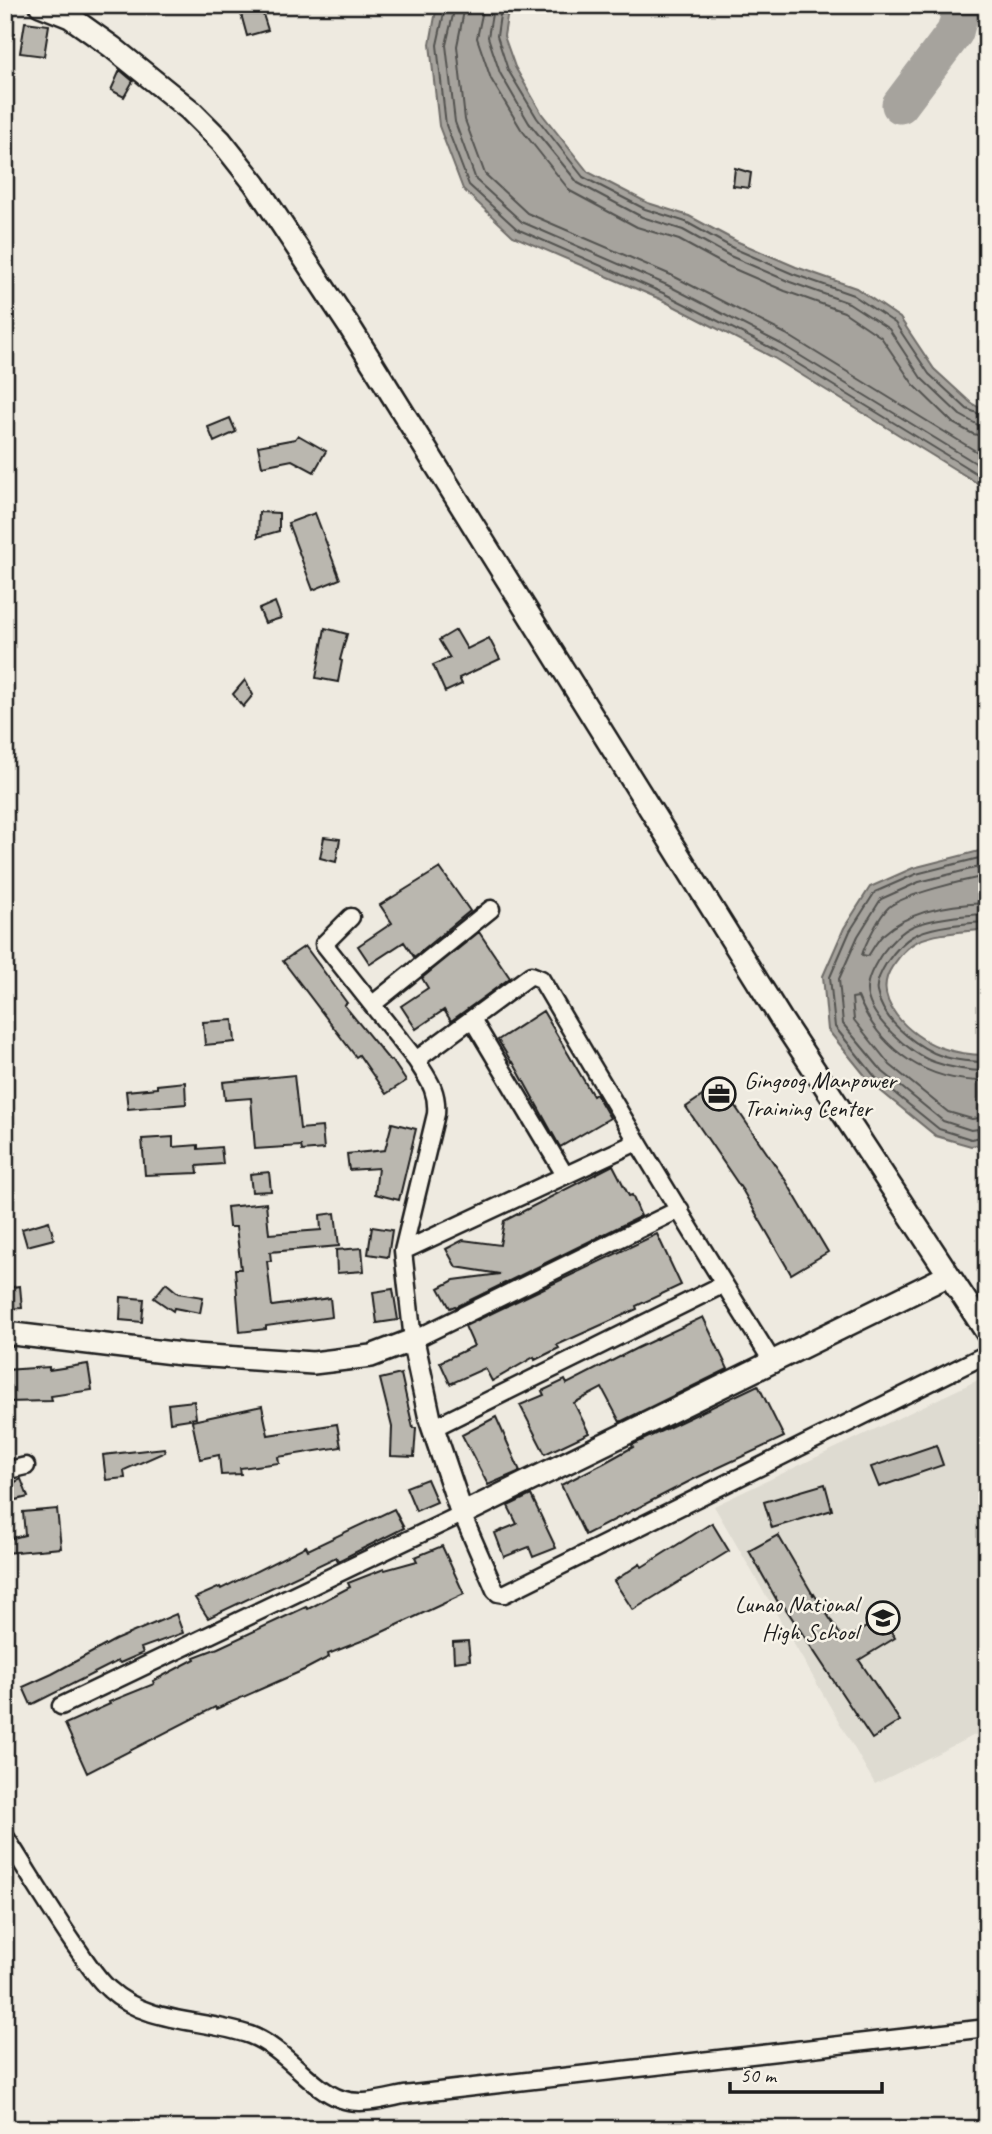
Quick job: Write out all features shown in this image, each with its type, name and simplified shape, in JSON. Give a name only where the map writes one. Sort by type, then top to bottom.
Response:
[{"type":"street","points":[[40,5],[70,11],[190,110],[221,141],[255,184],[351,329],[766,996],[987,1334]]},
{"type":"street","points":[[373,1004],[491,909]]},
{"type":"street","points":[[351,917],[324,944],[416,1060],[436,1094],[436,1114],[403,1251],[413,1340],[433,1428],[462,1514],[498,1593],[504,1594],[987,1354]]},
{"type":"street","points":[[416,1060],[531,975],[541,979],[637,1142],[772,1361]]},
{"type":"street","points":[[472,1019],[565,1175]]},
{"type":"street","points":[[403,1251],[637,1142]]},
{"type":"street","points":[[5,1333],[181,1354],[313,1363],[371,1356],[413,1340],[680,1209]]},
{"type":"street","points":[[61,1706],[462,1514],[947,1276]]},
{"type":"street","points":[[433,1428],[724,1284]]},
{"type":"street","points":[[5,1471],[26,1466]]},
{"type":"street","points":[[5,1836],[54,1915],[90,1968],[110,1991],[137,2007],[161,2015],[251,2035],[271,2046],[322,2087],[340,2098],[360,2102],[987,2028]]},
{"type":"shaded area","name":"Lunao National High School","points":[[982,1378],[987,1385],[987,1729],[875,1784],[714,1506]]},
{"type":"water","points":[[437,5],[515,5],[507,17],[504,36],[515,67],[542,114],[588,172],[648,203],[689,216],[736,241],[796,267],[856,288],[900,318],[934,369],[971,403],[987,412],[987,489],[774,358],[660,299],[513,236],[463,189],[439,126],[430,44]]},
{"type":"water","points":[[987,849],[987,929],[943,934],[918,941],[900,956],[892,967],[886,992],[896,1015],[928,1042],[963,1053],[987,1055],[987,1143],[971,1146],[936,1136],[871,1083],[828,1030],[823,976],[844,928],[870,887],[913,868]]},
{"type":"building","points":[[261,8],[268,30],[247,36],[241,14]]},
{"type":"building","points":[[25,22],[49,25],[44,56],[20,53]]},
{"type":"building","points":[[120,70],[133,81],[124,97],[111,90]]},
{"type":"building","points":[[735,168],[751,173],[749,188],[733,186]]},
{"type":"building","points":[[230,418],[236,432],[214,442],[208,427]]},
{"type":"building","points":[[298,435],[326,451],[314,472],[292,460],[262,466],[258,446],[295,439]]},
{"type":"building","points":[[259,512],[279,513],[279,531],[258,537]]},
{"type":"building","points":[[315,513],[340,579],[313,590],[288,523]]},
{"type":"building","points":[[275,602],[281,618],[265,623],[259,609]]},
{"type":"building","points":[[325,628],[347,634],[338,682],[316,678]]},
{"type":"building","points":[[456,630],[467,649],[489,638],[500,659],[459,678],[462,684],[445,692],[433,665],[450,658],[439,640]]},
{"type":"building","points":[[245,680],[253,695],[243,707],[233,694]]},
{"type":"building","points":[[324,837],[340,839],[336,862],[320,858]]},
{"type":"building","points":[[440,868],[470,911],[414,957],[404,942],[370,964],[358,946],[392,923],[380,905]]},
{"type":"building","points":[[479,932],[510,978],[451,1021],[444,1010],[416,1029],[401,1006],[428,988],[422,978]]},
{"type":"building","points":[[305,946],[347,1003],[344,1005],[390,1061],[392,1060],[406,1081],[386,1094],[359,1055],[356,1057],[283,961]]},
{"type":"building","points":[[543,1011],[593,1096],[596,1094],[610,1118],[560,1147],[498,1040]]},
{"type":"building","points":[[233,1020],[235,1042],[205,1045],[203,1022]]},
{"type":"building","points":[[294,1075],[300,1129],[322,1127],[324,1149],[302,1151],[301,1146],[255,1149],[251,1098],[225,1100],[223,1082]]},
{"type":"building","points":[[185,1082],[186,1104],[128,1109],[126,1091]]},
{"type":"building","points":[[720,1084],[786,1181],[828,1252],[791,1274],[743,1191],[686,1107]]},
{"type":"building","points":[[392,1123],[416,1129],[399,1200],[375,1194],[378,1168],[349,1170],[347,1154],[385,1150]]},
{"type":"building","points":[[173,1137],[173,1147],[221,1147],[223,1164],[197,1166],[198,1173],[145,1175],[142,1139]]},
{"type":"building","points":[[613,1165],[629,1196],[632,1195],[641,1216],[450,1308],[439,1288],[454,1280],[500,1274],[456,1267],[446,1249],[463,1240],[500,1245],[504,1221]]},
{"type":"building","points":[[269,1172],[271,1191],[252,1192],[250,1174]]},
{"type":"building","points":[[266,1203],[269,1234],[321,1230],[320,1215],[335,1213],[339,1246],[270,1252],[271,1261],[267,1261],[272,1306],[330,1298],[332,1317],[240,1332],[235,1269],[241,1269],[236,1227],[229,1227],[227,1207]]},
{"type":"building","points":[[49,1221],[54,1239],[27,1246],[22,1229]]},
{"type":"building","points":[[372,1227],[392,1230],[388,1257],[368,1254]]},
{"type":"building","points":[[657,1234],[681,1285],[636,1306],[637,1309],[557,1345],[559,1348],[535,1360],[534,1357],[492,1381],[485,1368],[450,1384],[440,1362],[474,1346],[465,1326]]},
{"type":"building","points":[[362,1248],[364,1271],[337,1273],[336,1250]]},
{"type":"building","points":[[166,1283],[178,1293],[203,1297],[200,1313],[174,1308],[173,1311],[154,1298]]},
{"type":"building","points":[[20,1286],[22,1308],[5,1309],[5,1288]]},
{"type":"building","points":[[393,1289],[398,1320],[377,1323],[373,1292]]},
{"type":"building","points":[[121,1297],[144,1299],[142,1322],[120,1320]]},
{"type":"building","points":[[703,1317],[728,1369],[620,1422],[602,1388],[574,1403],[589,1433],[545,1454],[520,1405],[544,1395],[542,1391],[565,1380],[567,1384]]},
{"type":"building","points":[[88,1364],[92,1390],[51,1396],[52,1401],[5,1402],[5,1370],[49,1367],[49,1370]]},
{"type":"building","points":[[401,1374],[413,1428],[416,1428],[414,1457],[391,1456],[392,1427],[380,1379]]},
{"type":"building","points":[[758,1385],[784,1437],[585,1535],[561,1485],[633,1447],[632,1445]]},
{"type":"building","points":[[194,1401],[196,1418],[170,1422],[168,1404]]},
{"type":"building","points":[[262,1406],[268,1435],[337,1424],[341,1447],[278,1457],[279,1463],[240,1468],[241,1474],[221,1475],[219,1455],[200,1459],[192,1421]]},
{"type":"building","points":[[496,1417],[520,1471],[488,1485],[462,1435]]},
{"type":"building","points":[[936,1445],[943,1465],[879,1487],[871,1467]]},
{"type":"building","points":[[164,1448],[165,1452],[124,1470],[125,1478],[106,1480],[103,1455]]},
{"type":"building","points":[[21,1479],[28,1497],[12,1501],[5,1487]]},
{"type":"building","points":[[427,1479],[437,1502],[416,1511],[406,1487]]},
{"type":"building","points":[[825,1484],[832,1510],[772,1528],[764,1502]]},
{"type":"building","points":[[531,1495],[556,1548],[533,1557],[529,1547],[504,1557],[495,1533],[517,1524],[508,1506]]},
{"type":"building","points":[[57,1509],[61,1548],[5,1553],[5,1540],[25,1535],[23,1512]]},
{"type":"building","points":[[394,1509],[404,1528],[338,1561],[336,1557],[208,1618],[195,1598],[220,1587],[221,1589],[306,1546],[308,1550]]},
{"type":"building","points":[[712,1523],[729,1551],[633,1610],[614,1581],[640,1564],[642,1567]]},
{"type":"building","points":[[778,1535],[813,1595],[843,1639],[846,1640],[882,1617],[895,1638],[859,1660],[900,1721],[872,1739],[782,1603],[779,1604],[749,1551]]},
{"type":"building","points":[[442,1546],[464,1594],[328,1654],[329,1657],[304,1670],[216,1709],[215,1707],[87,1773],[65,1724],[154,1684],[153,1681],[195,1659],[194,1657],[306,1607],[308,1609],[350,1587],[348,1583],[384,1569],[417,1561],[415,1557]]},
{"type":"building","points":[[176,1614],[183,1633],[141,1648],[143,1653],[120,1663],[118,1661],[31,1705],[23,1687],[115,1640]]},
{"type":"building","points":[[468,1641],[470,1660],[454,1662],[453,1642]]},
{"type":"waterway","points":[[900,105],[955,32],[962,5]]},
{"type":"place","name":"Gingoog Manpower Training Center","points":[[719,1094]]},
{"type":"place","name":"Lunao National High School","points":[[883,1618]]}]
